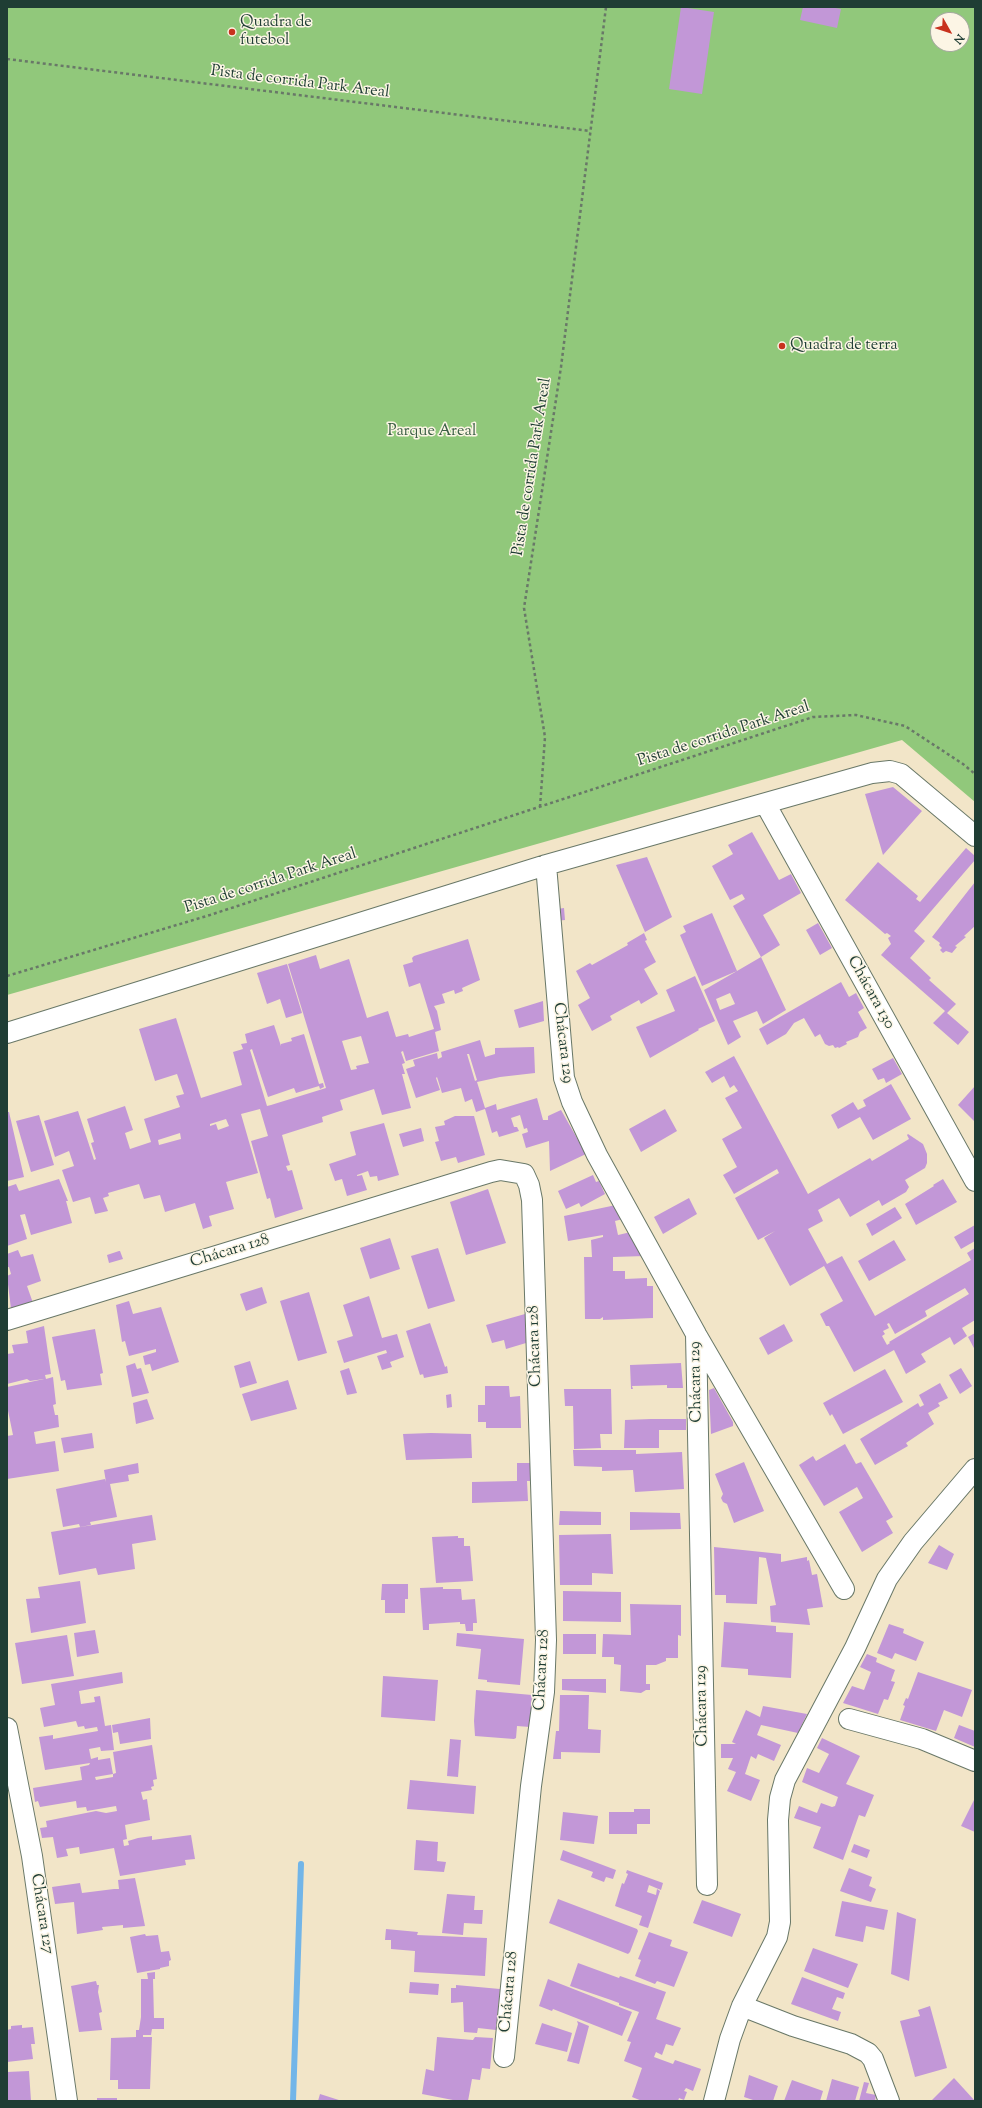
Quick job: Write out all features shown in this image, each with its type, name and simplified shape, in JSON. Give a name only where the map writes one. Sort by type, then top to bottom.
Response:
[{"type":"street","points":[[7,1033],[546,865],[766,805],[872,774],[890,771],[901,774],[975,836]]},
{"type":"street","name":"Chácara 130","points":[[766,805],[975,1181]]},
{"type":"street","name":"Chácara 129","points":[[546,865],[560,1047],[564,1078],[572,1102],[597,1155],[696,1334],[707,1885]]},
{"type":"street","name":"Chácara 128","points":[[7,1320],[491,1172],[500,1170],[524,1174],[529,1185],[532,1200],[546,1640],[544,1692],[531,1786],[504,2057]]},
{"type":"street","points":[[696,1334],[844,1589]]},
{"type":"street","points":[[714,2101],[730,2039],[742,2006],[771,1950],[779,1929],[778,1820],[780,1798],[785,1780],[855,1648],[887,1579],[913,1542],[975,1469]]},
{"type":"street","points":[[849,1719],[922,1739],[975,1761]]},
{"type":"street","name":"Chácara 127","points":[[7,1728],[32,1856],[67,2101]]},
{"type":"street","points":[[742,2006],[793,2026],[851,2044],[868,2053],[873,2058],[889,2101]]},
{"type":"path","name":"Pista de corrida Park Areal","points":[[540,807],[545,737],[524,608],[561,367],[606,7]]},
{"type":"path","name":"Pista de corrida Park Areal","points":[[7,59],[590,131]]},
{"type":"path","name":"Pista de corrida Park Areal","points":[[7,976],[210,915],[813,717],[856,715],[905,726],[963,764],[975,774]]},
{"type":"green space","name":"Parque Areal","points":[[7,7],[975,7],[975,802],[902,740],[7,995]]},
{"type":"building","points":[[681,7],[714,12],[702,94],[669,89]]},
{"type":"building","points":[[803,7],[830,7],[841,9],[837,28],[800,20]]},
{"type":"building","points":[[893,787],[922,811],[883,855],[865,794]]},
{"type":"building","points":[[752,832],[779,880],[791,874],[801,893],[763,915],[780,945],[761,957],[733,906],[745,899],[742,894],[730,900],[712,866],[733,854],[728,845]]},
{"type":"building","points":[[966,848],[975,856],[975,860],[914,931],[925,941],[910,958],[931,978],[929,980],[956,1004],[947,1013],[969,1032],[958,1045],[933,1023],[945,1011],[881,955],[891,944],[888,938],[891,936],[887,933],[885,934],[845,900],[878,862],[918,896],[916,899],[920,902]]},
{"type":"building","points":[[647,857],[672,917],[645,932],[616,865]]},
{"type":"building","points":[[975,882],[975,926],[964,936],[966,937],[955,946],[957,947],[952,953],[946,951],[943,953],[940,950],[942,948],[939,945],[940,943],[932,937]]},
{"type":"building","points":[[564,908],[565,920],[555,921],[557,909]]},
{"type":"building","points":[[712,913],[737,971],[702,986],[680,935],[686,932],[683,926]]},
{"type":"building","points":[[818,923],[832,948],[820,955],[806,930]]},
{"type":"building","points":[[644,933],[647,940],[645,941],[656,962],[644,969],[658,994],[641,1004],[639,1000],[610,1016],[612,1020],[592,1031],[578,1005],[590,998],[576,971],[590,963],[592,965],[628,945],[627,943]]},
{"type":"building","points":[[468,939],[480,980],[462,988],[463,991],[455,994],[454,990],[442,994],[445,1003],[434,1006],[437,1011],[441,1030],[435,1032],[439,1051],[406,1061],[403,1051],[401,1052],[405,1063],[402,1064],[405,1074],[402,1074],[411,1108],[382,1115],[374,1089],[340,1100],[343,1110],[322,1117],[323,1122],[282,1135],[290,1165],[286,1166],[288,1171],[292,1170],[303,1209],[275,1218],[270,1198],[267,1199],[251,1141],[268,1136],[260,1109],[241,1114],[258,1173],[226,1182],[234,1209],[209,1216],[212,1226],[203,1229],[195,1203],[165,1212],[160,1195],[144,1199],[139,1184],[108,1193],[109,1196],[103,1198],[108,1211],[95,1214],[90,1197],[73,1202],[62,1170],[74,1166],[69,1151],[55,1157],[44,1121],[78,1111],[94,1160],[96,1159],[91,1143],[94,1142],[87,1119],[125,1106],[133,1130],[125,1133],[130,1149],[151,1142],[144,1119],[180,1107],[176,1096],[184,1094],[177,1074],[155,1081],[139,1029],[176,1018],[201,1098],[242,1085],[233,1052],[243,1049],[241,1044],[247,1043],[245,1034],[274,1025],[281,1046],[281,1044],[292,1041],[291,1038],[304,1034],[319,1084],[323,1083],[324,1087],[320,1089],[319,1086],[296,1093],[294,1088],[268,1097],[252,1049],[250,1050],[267,1106],[271,1105],[326,1088],[288,964],[316,955],[320,969],[349,959],[367,1018],[388,1011],[396,1037],[408,1034],[409,1037],[434,1029],[420,983],[409,987],[403,965],[413,962],[412,958],[414,956]],"holes":[[[361,1036],[369,1063],[356,1066],[357,1069],[351,1070],[342,1041]],[[226,1119],[229,1126],[218,1130],[216,1124],[210,1126],[210,1124]],[[180,1133],[181,1139],[159,1145],[158,1140]]]},
{"type":"building","points":[[761,957],[786,1010],[763,1024],[757,1011],[733,1021],[741,1037],[728,1045],[704,990]],"holes":[[[730,993],[735,1004],[720,1010],[716,999]]]},
{"type":"building","points":[[287,964],[302,1013],[286,1018],[280,999],[267,1004],[257,973]]},
{"type":"building","points":[[695,976],[715,1021],[698,1029],[699,1030],[650,1058],[636,1027],[675,1011],[666,990]]},
{"type":"building","points":[[841,982],[849,997],[856,993],[864,1008],[858,1012],[867,1028],[860,1032],[858,1037],[846,1042],[847,1044],[839,1048],[835,1048],[833,1045],[829,1046],[825,1044],[820,1034],[815,1037],[804,1018],[794,1023],[786,1034],[767,1045],[759,1029]]},
{"type":"building","points":[[543,1001],[544,1021],[519,1028],[514,1010]]},
{"type":"building","points":[[480,1040],[485,1057],[495,1054],[495,1048],[534,1047],[535,1073],[500,1077],[477,1082],[485,1108],[496,1104],[497,1110],[537,1098],[543,1120],[548,1120],[548,1116],[561,1110],[586,1154],[550,1171],[549,1141],[526,1148],[522,1134],[528,1132],[527,1128],[524,1129],[520,1115],[511,1118],[514,1127],[517,1127],[519,1131],[499,1137],[497,1131],[492,1133],[485,1109],[476,1112],[472,1099],[465,1102],[461,1088],[442,1093],[437,1077],[440,1090],[416,1098],[406,1069],[415,1066],[413,1060],[437,1053],[438,1059],[442,1057],[441,1052]],"holes":[[[467,1054],[469,1054],[477,1080],[475,1081]]]},
{"type":"building","points":[[734,1056],[808,1194],[870,1158],[872,1161],[909,1139],[908,1134],[923,1144],[927,1154],[927,1163],[925,1168],[905,1180],[909,1187],[906,1192],[882,1206],[879,1200],[850,1217],[839,1198],[818,1210],[823,1221],[808,1229],[827,1264],[842,1256],[875,1316],[971,1260],[967,1253],[975,1248],[975,1320],[962,1328],[967,1336],[954,1345],[950,1337],[921,1354],[926,1362],[906,1374],[894,1350],[854,1372],[829,1326],[826,1326],[820,1314],[843,1301],[824,1266],[790,1286],[764,1238],[775,1231],[758,1240],[735,1198],[779,1173],[777,1169],[734,1194],[723,1175],[737,1167],[722,1139],[742,1128],[725,1098],[738,1091],[734,1085],[730,1088],[724,1076],[712,1083],[705,1072]],"holes":[[[965,1288],[969,1294],[889,1342],[890,1343],[887,1345],[882,1336],[885,1334],[883,1331],[889,1328],[887,1324],[889,1323],[895,1334],[927,1316],[925,1311]]]},
{"type":"building","points":[[893,1058],[902,1074],[886,1083],[884,1078],[878,1080],[872,1069]]},
{"type":"building","points":[[891,1084],[911,1119],[873,1140],[860,1117],[838,1129],[831,1115],[853,1102],[858,1110],[866,1106],[863,1100]]},
{"type":"building","points":[[975,1086],[975,1122],[958,1105]]},
{"type":"building","points":[[665,1109],[677,1131],[641,1152],[629,1129]]},
{"type":"building","points":[[7,1112],[9,1112],[24,1177],[7,1181]]},
{"type":"building","points":[[39,1115],[54,1165],[31,1172],[16,1121]]},
{"type":"building","points":[[455,1116],[474,1116],[485,1155],[458,1163],[456,1157],[441,1161],[435,1142],[439,1141],[435,1127],[445,1125],[444,1121]]},
{"type":"building","points":[[384,1123],[399,1175],[378,1181],[377,1176],[370,1177],[368,1171],[357,1175],[362,1175],[367,1190],[347,1196],[342,1179],[335,1181],[329,1164],[356,1155],[350,1132]]},
{"type":"building","points":[[421,1128],[424,1141],[403,1147],[399,1134]]},
{"type":"building","points":[[593,1175],[596,1182],[599,1181],[605,1194],[581,1207],[579,1203],[566,1209],[558,1191]]},
{"type":"building","points":[[59,1179],[68,1201],[66,1201],[72,1223],[31,1235],[25,1214],[20,1215],[27,1239],[7,1246],[7,1187],[16,1184],[19,1191]]},
{"type":"building","points":[[943,1179],[957,1202],[916,1225],[905,1204]]},
{"type":"building","points":[[488,1189],[506,1243],[466,1255],[450,1202]]},
{"type":"building","points":[[689,1198],[697,1214],[663,1234],[654,1217]]},
{"type":"building","points":[[616,1205],[623,1219],[615,1221],[618,1235],[631,1232],[645,1256],[613,1257],[613,1271],[625,1271],[625,1279],[647,1278],[647,1286],[653,1286],[653,1318],[603,1320],[603,1317],[600,1319],[585,1319],[584,1257],[592,1257],[591,1240],[603,1237],[603,1235],[568,1241],[564,1216]]},
{"type":"building","points":[[895,1207],[902,1218],[872,1236],[866,1224]]},
{"type":"building","points":[[975,1225],[975,1241],[961,1249],[954,1237]]},
{"type":"building","points":[[390,1238],[400,1269],[370,1279],[360,1248]]},
{"type":"building","points":[[894,1240],[906,1260],[869,1281],[858,1261]]},
{"type":"building","points":[[438,1248],[455,1301],[428,1309],[411,1256]]},
{"type":"building","points":[[18,1250],[21,1257],[33,1254],[41,1281],[27,1286],[33,1303],[11,1309],[7,1276],[11,1274],[9,1267],[7,1267],[7,1254]]},
{"type":"building","points":[[120,1251],[123,1259],[109,1263],[107,1255]]},
{"type":"building","points":[[262,1287],[267,1303],[246,1311],[240,1294]]},
{"type":"building","points":[[309,1292],[327,1353],[298,1361],[280,1301]]},
{"type":"building","points":[[369,1296],[382,1338],[397,1334],[404,1357],[390,1362],[392,1367],[382,1370],[377,1356],[387,1353],[386,1350],[344,1363],[337,1341],[353,1336],[343,1305]]},
{"type":"building","points":[[129,1301],[133,1314],[161,1307],[179,1362],[152,1371],[150,1364],[145,1365],[143,1356],[156,1352],[156,1349],[129,1356],[125,1341],[122,1342],[116,1305]]},
{"type":"building","points":[[525,1314],[526,1343],[506,1349],[504,1340],[492,1343],[486,1325]]},
{"type":"building","points":[[430,1323],[445,1367],[447,1366],[448,1373],[424,1378],[423,1374],[420,1375],[406,1331]]},
{"type":"building","points":[[784,1324],[793,1341],[768,1355],[759,1338]]},
{"type":"building","points":[[44,1326],[51,1374],[45,1375],[46,1379],[53,1377],[56,1404],[53,1405],[55,1415],[58,1415],[59,1427],[34,1432],[36,1444],[55,1441],[59,1471],[7,1479],[7,1436],[13,1435],[7,1406],[7,1387],[44,1379],[30,1381],[27,1379],[7,1384],[7,1354],[14,1353],[12,1345],[28,1343],[26,1331]]},
{"type":"building","points":[[95,1329],[103,1373],[100,1374],[102,1385],[67,1390],[65,1380],[61,1381],[52,1337]]},
{"type":"building","points":[[975,1333],[975,1350],[968,1337]]},
{"type":"building","points":[[250,1361],[257,1383],[240,1388],[234,1366]]},
{"type":"building","points":[[135,1363],[137,1369],[141,1368],[149,1393],[132,1397],[126,1366]]},
{"type":"building","points":[[681,1363],[683,1388],[667,1388],[667,1385],[632,1386],[633,1389],[631,1389],[630,1365]]},
{"type":"building","points":[[349,1368],[357,1393],[347,1395],[340,1371]]},
{"type":"building","points":[[961,1368],[972,1386],[960,1394],[949,1375]]},
{"type":"building","points":[[885,1369],[903,1402],[843,1434],[832,1414],[830,1416],[823,1403]]},
{"type":"building","points":[[288,1380],[297,1409],[251,1421],[242,1394]]},
{"type":"building","points":[[940,1383],[948,1398],[938,1403],[940,1406],[928,1413],[934,1424],[906,1443],[908,1446],[875,1465],[860,1439],[918,1403],[920,1407],[924,1405],[919,1395]]},
{"type":"building","points":[[485,1386],[509,1386],[510,1397],[520,1396],[521,1428],[486,1428],[486,1422],[478,1422],[478,1405],[485,1405]]},
{"type":"building","points":[[714,1388],[733,1422],[733,1426],[711,1434],[709,1390]]},
{"type":"building","points":[[564,1389],[611,1389],[612,1434],[600,1434],[601,1448],[574,1449],[573,1406],[565,1406]]},
{"type":"building","points":[[451,1394],[452,1407],[447,1408],[446,1395]]},
{"type":"building","points":[[147,1399],[154,1419],[136,1424],[133,1403]]},
{"type":"building","points":[[686,1419],[686,1430],[659,1430],[659,1448],[624,1448],[625,1420]]},
{"type":"building","points":[[92,1433],[94,1448],[64,1453],[61,1438]]},
{"type":"building","points":[[403,1434],[471,1434],[472,1458],[406,1460]]},
{"type":"building","points":[[845,1444],[856,1464],[861,1462],[893,1517],[886,1521],[893,1533],[862,1552],[839,1512],[863,1498],[857,1487],[824,1506],[799,1465],[813,1456],[816,1461]]},
{"type":"building","points":[[573,1450],[636,1450],[636,1454],[682,1452],[684,1489],[635,1492],[633,1470],[602,1471],[602,1467],[574,1466]]},
{"type":"building","points":[[744,1462],[764,1511],[734,1523],[727,1504],[723,1502],[721,1498],[723,1494],[715,1474]]},
{"type":"building","points":[[138,1463],[139,1473],[128,1475],[129,1481],[110,1484],[117,1517],[90,1522],[91,1525],[80,1527],[79,1524],[63,1527],[56,1489],[105,1479],[106,1482],[104,1470]]},
{"type":"building","points":[[517,1463],[530,1463],[530,1481],[527,1481],[528,1501],[472,1503],[472,1482],[517,1481]]},
{"type":"building","points":[[560,1511],[601,1512],[601,1525],[559,1525]]},
{"type":"building","points":[[630,1512],[680,1513],[681,1529],[630,1530]]},
{"type":"building","points":[[152,1515],[156,1540],[132,1544],[135,1569],[98,1575],[96,1568],[59,1575],[51,1532]]},
{"type":"building","points":[[611,1534],[613,1574],[592,1573],[592,1585],[560,1585],[559,1535]]},
{"type":"building","points":[[458,1536],[458,1538],[464,1538],[464,1546],[470,1546],[473,1581],[436,1583],[432,1537]]},
{"type":"building","points":[[939,1545],[954,1554],[947,1570],[928,1563]]},
{"type":"building","points":[[714,1547],[781,1554],[781,1562],[807,1557],[812,1575],[817,1574],[823,1607],[807,1609],[810,1625],[771,1622],[770,1606],[776,1605],[766,1558],[759,1557],[757,1604],[726,1603],[726,1595],[715,1595]]},
{"type":"building","points":[[80,1581],[86,1623],[31,1633],[26,1599],[40,1598],[38,1587]]},
{"type":"building","points":[[382,1584],[408,1584],[408,1599],[405,1599],[405,1613],[385,1613],[385,1600],[381,1600]]},
{"type":"building","points":[[443,1587],[443,1589],[461,1589],[462,1600],[475,1599],[477,1623],[473,1623],[473,1631],[466,1631],[465,1624],[460,1624],[460,1622],[429,1624],[429,1630],[423,1630],[420,1588]]},
{"type":"building","points":[[563,1591],[621,1592],[621,1622],[563,1621]]},
{"type":"building","points":[[630,1604],[681,1605],[681,1636],[678,1635],[678,1658],[666,1658],[666,1661],[656,1665],[646,1665],[646,1684],[650,1684],[650,1690],[646,1690],[641,1693],[620,1691],[621,1665],[614,1664],[614,1657],[602,1657],[603,1634],[631,1635]]},
{"type":"building","points":[[724,1622],[776,1626],[776,1632],[793,1633],[791,1678],[748,1675],[748,1669],[721,1667]]},
{"type":"building","points":[[889,1624],[904,1629],[903,1633],[924,1642],[916,1661],[895,1653],[892,1659],[877,1653]]},
{"type":"building","points":[[95,1630],[99,1653],[77,1657],[74,1633]]},
{"type":"building","points":[[457,1633],[524,1639],[520,1685],[487,1682],[487,1680],[478,1679],[481,1649],[456,1646]]},
{"type":"building","points":[[563,1634],[596,1634],[596,1654],[563,1654]]},
{"type":"building","points":[[67,1635],[74,1676],[22,1684],[15,1643]]},
{"type":"building","points":[[867,1654],[877,1658],[876,1662],[895,1670],[891,1681],[895,1682],[888,1700],[884,1699],[878,1714],[843,1703],[852,1686],[864,1690],[871,1672],[860,1667]]},
{"type":"building","points":[[122,1672],[123,1683],[79,1691],[81,1704],[95,1702],[94,1697],[100,1696],[105,1726],[111,1725],[114,1750],[101,1751],[100,1747],[89,1749],[91,1759],[98,1757],[98,1760],[110,1758],[113,1774],[116,1773],[113,1752],[152,1745],[157,1779],[153,1780],[154,1786],[151,1787],[152,1790],[141,1792],[143,1800],[147,1799],[150,1820],[125,1825],[127,1839],[123,1840],[124,1846],[129,1845],[128,1841],[138,1838],[152,1836],[152,1840],[191,1835],[195,1859],[185,1860],[186,1865],[120,1876],[114,1848],[80,1854],[79,1847],[66,1849],[68,1856],[57,1858],[53,1837],[42,1838],[40,1828],[47,1827],[46,1821],[96,1811],[106,1813],[117,1811],[116,1806],[87,1811],[86,1807],[77,1808],[76,1801],[40,1807],[38,1801],[35,1802],[33,1788],[82,1780],[80,1767],[89,1765],[90,1763],[45,1770],[39,1737],[53,1735],[53,1739],[98,1731],[97,1727],[85,1729],[84,1726],[78,1727],[76,1721],[44,1727],[40,1708],[55,1705],[51,1684]],"holes":[[[113,1774],[113,1777],[96,1780],[95,1777]]]},
{"type":"building","points":[[918,1672],[972,1690],[962,1717],[944,1710],[936,1731],[900,1720],[905,1706],[903,1705],[906,1698],[908,1699]]},
{"type":"building","points":[[383,1676],[438,1680],[435,1721],[381,1717]]},
{"type":"building","points":[[562,1679],[606,1679],[606,1693],[562,1690]]},
{"type":"building","points":[[476,1690],[532,1695],[530,1727],[517,1726],[516,1738],[514,1739],[475,1736],[474,1721]]},
{"type":"building","points":[[560,1695],[589,1695],[588,1729],[601,1730],[600,1753],[561,1752],[561,1759],[553,1759],[556,1731],[559,1731]]},
{"type":"building","points":[[763,1706],[807,1714],[798,1733],[761,1725],[757,1735],[781,1745],[774,1761],[758,1754],[756,1759],[751,1756],[745,1774],[760,1780],[751,1801],[727,1791],[736,1772],[728,1769],[733,1758],[721,1758],[721,1744],[736,1744],[732,1742],[746,1710],[760,1717]]},
{"type":"building","points":[[150,1718],[151,1739],[120,1744],[118,1732],[113,1733],[112,1725]]},
{"type":"building","points":[[959,1725],[975,1731],[975,1747],[954,1738]]},
{"type":"building","points":[[822,1738],[860,1756],[846,1784],[874,1795],[865,1817],[859,1815],[843,1860],[813,1848],[821,1827],[794,1818],[799,1806],[817,1813],[821,1803],[832,1807],[835,1806],[838,1797],[802,1782],[807,1768],[819,1773],[829,1754],[817,1748]]},
{"type":"building","points":[[450,1739],[461,1740],[458,1777],[447,1776]]},
{"type":"building","points":[[410,1780],[476,1786],[474,1814],[407,1809]]},
{"type":"building","points":[[975,1798],[975,1832],[961,1826]]},
{"type":"building","points":[[634,1809],[650,1809],[650,1824],[637,1824],[637,1834],[609,1834],[609,1812],[634,1812]]},
{"type":"building","points":[[563,1812],[598,1816],[594,1844],[560,1840]]},
{"type":"building","points":[[416,1840],[438,1842],[437,1861],[446,1862],[444,1872],[414,1870]]},
{"type":"building","points":[[854,1844],[870,1850],[867,1858],[851,1852]]},
{"type":"building","points":[[563,1850],[616,1870],[613,1879],[606,1877],[604,1882],[591,1877],[593,1872],[560,1860]]},
{"type":"building","points":[[849,1868],[872,1877],[869,1886],[876,1889],[871,1902],[840,1891]]},
{"type":"building","points":[[627,1870],[663,1883],[661,1890],[649,1885],[647,1892],[656,1895],[657,1889],[660,1891],[648,1928],[639,1925],[642,1916],[615,1906],[622,1883],[624,1884],[628,1874],[626,1873]]},
{"type":"building","points":[[135,1878],[145,1926],[123,1928],[123,1925],[102,1927],[103,1930],[77,1934],[74,1902],[55,1904],[52,1887],[80,1883],[82,1893],[119,1889],[118,1880]]},
{"type":"building","points":[[447,1894],[475,1896],[474,1910],[483,1910],[482,1924],[464,1923],[463,1935],[442,1933]]},
{"type":"building","points":[[558,1899],[637,1929],[638,1931],[630,1952],[628,1954],[549,1923]]},
{"type":"building","points":[[702,1900],[741,1914],[732,1937],[693,1923]]},
{"type":"building","points":[[842,1901],[888,1910],[884,1930],[866,1926],[863,1942],[835,1936]]},
{"type":"building","points":[[897,1912],[916,1919],[909,1981],[891,1974]]},
{"type":"building","points":[[386,1929],[418,1932],[417,1935],[487,1938],[485,1976],[414,1972],[415,1951],[391,1949],[391,1940],[385,1940]]},
{"type":"building","points":[[649,1932],[672,1940],[670,1946],[688,1952],[674,1987],[657,1981],[655,1984],[635,1976],[641,1960],[638,1959]]},
{"type":"building","points":[[145,1934],[146,1936],[158,1935],[161,1952],[169,1951],[171,1960],[169,1961],[169,1966],[137,1973],[130,1937]]},
{"type":"building","points":[[813,1948],[858,1964],[848,1988],[804,1971]]},
{"type":"building","points":[[578,1963],[619,1978],[620,1976],[666,1992],[656,2019],[681,2028],[673,2046],[666,2044],[662,2055],[656,2052],[654,2057],[673,2064],[675,2060],[701,2069],[693,2091],[686,2088],[684,2091],[687,2092],[684,2100],[679,2098],[678,2101],[642,2101],[632,2097],[642,2068],[624,2061],[631,2042],[627,2041],[639,2012],[619,2005],[619,2003],[570,1986]]},
{"type":"building","points":[[155,1972],[155,1979],[153,1979],[154,2018],[164,2018],[164,2029],[152,2029],[151,2035],[143,2035],[143,2037],[152,2037],[150,2089],[118,2089],[118,2080],[110,2080],[111,2038],[136,2037],[136,2030],[139,2030],[141,2017],[141,1979],[148,1979],[147,1973]]},
{"type":"building","points":[[802,1977],[845,1993],[843,1999],[837,1997],[832,2009],[841,2012],[838,2021],[791,2004]]},
{"type":"building","points":[[548,1979],[632,2012],[622,2036],[553,2009],[552,2011],[539,2006]]},
{"type":"building","points":[[96,1981],[97,1985],[99,1985],[98,1992],[102,2012],[99,2013],[102,2030],[79,2032],[71,1986]]},
{"type":"building","points":[[410,1982],[439,1984],[438,1995],[409,1993]]},
{"type":"building","points":[[456,1985],[500,1989],[496,2030],[478,2028],[477,2033],[464,2032],[463,2002],[451,2003],[451,1988],[456,1988]]},
{"type":"building","points":[[930,2006],[947,2068],[915,2077],[900,2021],[920,2016],[918,2010]]},
{"type":"building","points":[[577,2021],[589,2026],[579,2064],[567,2061],[578,2024]]},
{"type":"building","points":[[542,2023],[572,2033],[567,2052],[535,2044]]},
{"type":"building","points":[[22,2025],[22,2028],[33,2027],[35,2044],[31,2044],[33,2059],[7,2062],[7,2030],[11,2029],[11,2026]]},
{"type":"building","points":[[437,2037],[473,2040],[475,2037],[493,2038],[490,2069],[482,2068],[480,2080],[472,2079],[468,2101],[458,2101],[422,2094],[426,2069],[434,2071]]},
{"type":"building","points":[[29,2071],[31,2101],[7,2101],[7,2072]]},
{"type":"building","points":[[749,2075],[778,2086],[773,2101],[756,2101],[744,2097]]},
{"type":"building","points":[[954,2078],[975,2101],[931,2101]]},
{"type":"building","points":[[832,2079],[859,2087],[855,2101],[826,2101]]},
{"type":"building","points":[[792,2080],[823,2091],[820,2101],[784,2101]]},
{"type":"building","points":[[864,2082],[869,2083],[866,2093],[876,2095],[875,2101],[859,2101]]},
{"type":"building","points":[[320,2094],[342,2101],[318,2101]]},
{"type":"building","points":[[97,2098],[117,2098],[117,2101],[97,2101]]},
{"type":"waterway","points":[[293,2101],[301,1864]]},
{"type":"place","name":"Quadra de futebol","points":[[232,32]]},
{"type":"place","name":"Quadra de terra","points":[[782,346]]}]
